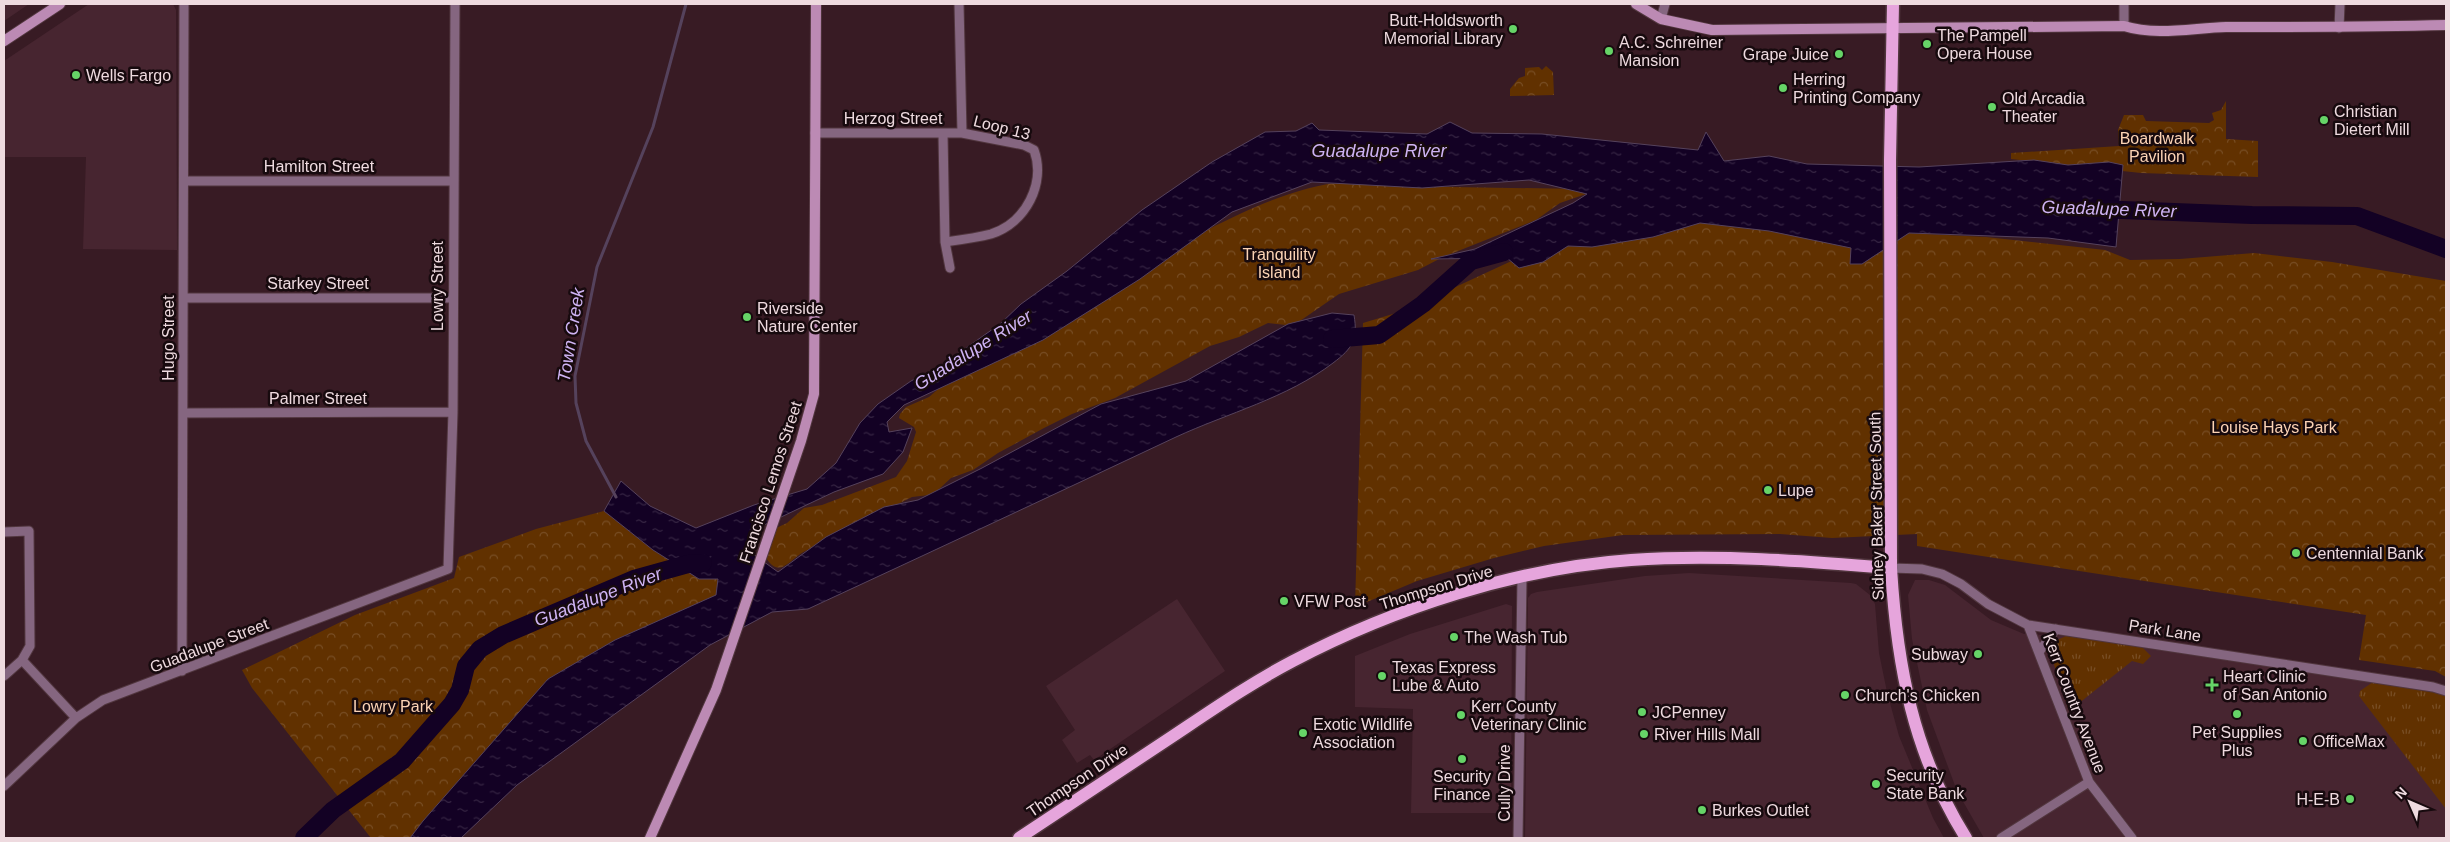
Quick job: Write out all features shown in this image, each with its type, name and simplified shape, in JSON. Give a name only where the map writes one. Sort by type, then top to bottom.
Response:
[{"type":"main road","name":"Sidney Baker Street South","points":[[1893,4],[1890,160],[1891,568],[1894,624],[1907,697],[1932,770],[1956,822],[1966,838]]},
{"type":"main road","name":"Thompson Drive","points":[[1019,838],[1216,708],[1292,662],[1353,632],[1442,598],[1574,567],[1628,560],[1694,557],[1795,560],[1891,568]]},
{"type":"street","points":[[4,41],[60,4]]},
{"type":"street","name":"Hugo Street","points":[[182,671],[184,4]]},
{"type":"street","name":"Lowry Street","points":[[448,569],[453,412],[452,298],[455,4]]},
{"type":"street","name":"Francisco Lemos Street","points":[[650,838],[692,749],[724,666],[801,440],[814,394],[816,4]]},
{"type":"street","name":"Herzog Street","points":[[815,133],[962,133],[959,4]]},
{"type":"street","points":[[1636,4],[1661,18],[1712,30],[2124,26],[2140,31],[2225,27],[2339,28],[2446,25]]},
{"type":"street","points":[[1661,18],[1665,4]]},
{"type":"street","points":[[2124,4],[2124,26]]},
{"type":"street","points":[[2339,28],[2340,4]]},
{"type":"street","name":"Loop 13","points":[[945,242],[991,234],[1009,225],[1030,203],[1037,184],[1034,150],[1024,145],[962,133]]},
{"type":"street","points":[[943,134],[945,242],[950,268]]},
{"type":"street","name":"Hamilton Street","points":[[184,181],[454,181]]},
{"type":"street","name":"Starkey Street","points":[[183,298],[452,298]]},
{"type":"street","name":"Palmer Street","points":[[183,413],[453,412]]},
{"type":"street","points":[[4,532],[29,532],[30,646],[22,660],[4,676]]},
{"type":"street","name":"Park Lane","points":[[1891,568],[1922,570],[1942,574],[1961,584],[1988,604],[2028,625],[2433,687],[2446,691]]},
{"type":"street","name":"Guadalupe Street","points":[[4,786],[76,718],[103,700],[448,569]]},
{"type":"street","name":"Cully Drive","points":[[1518,838],[1522,578]]},
{"type":"street","name":"Kerr Country Avenue","points":[[2028,625],[2089,782],[2132,838]]},
{"type":"street","points":[[2039,652],[2056,629]]},
{"type":"street","points":[[22,660],[76,718]]},
{"type":"street","points":[[2002,838],[2089,782]]},
{"type":"shaded area","points":[[4,4],[29,4],[4,21]]},
{"type":"shaded area","points":[[89,4],[173,4],[176,10],[177,250],[83,249],[86,157],[4,157],[4,61]]},
{"type":"shaded area","points":[[1689,573],[1851,583],[1856,584],[1870,595],[1875,604],[1879,653],[1899,736],[1933,818],[1944,838],[1525,838],[1528,598],[1531,594],[1537,592],[1645,576]]},
{"type":"shaded area","points":[[1915,580],[1929,580],[1945,585],[1991,620],[2024,634],[2066,636],[2434,692],[2446,696],[2446,838],[1984,838],[1957,791],[1927,710],[1912,639],[1908,595]]},
{"type":"shaded area","points":[[1177,599],[1225,671],[1094,760],[1090,755],[1077,763],[1062,740],[1075,730],[1046,686]]},
{"type":"shaded area","points":[[1506,604],[1512,606],[1511,813],[1411,813],[1413,709],[1355,707],[1355,656],[1410,634]]},
{"type":"green space","points":[[1546,66],[1553,72],[1554,95],[1510,96],[1510,89],[1519,78],[1525,76],[1525,68],[1539,67],[1542,70]]},
{"type":"green space","name":"Boardwalk Pavilion","points":[[2226,101],[2226,139],[2258,141],[2258,177],[2141,173],[2011,159],[2011,153],[2119,146],[2118,130],[2124,115],[2143,115],[2146,121],[2209,123],[2214,120],[2212,113],[2221,110]]},
{"type":"green space","name":"Tranquility Island","points":[[1345,182],[1451,187],[1583,189],[1586,194],[1560,203],[1536,220],[1443,257],[1418,270],[1339,294],[1297,323],[1286,325],[1268,323],[1239,337],[1210,346],[1115,398],[1072,414],[1044,428],[998,453],[973,470],[951,478],[938,490],[929,495],[912,497],[804,552],[782,567],[776,567],[771,564],[765,556],[774,529],[787,523],[804,508],[822,505],[896,477],[907,461],[916,432],[914,427],[899,418],[906,407],[929,397],[943,385],[1209,229],[1275,199],[1310,188]]},
{"type":"green space","name":"Louise Hays Park","points":[[1700,223],[1986,237],[2105,250],[2130,260],[2180,259],[2254,253],[2332,262],[2446,281],[2446,677],[2435,671],[2359,660],[2366,615],[1917,546],[1917,534],[1832,538],[1780,534],[1623,535],[1544,546],[1494,558],[1417,581],[1355,607],[1363,323],[1406,310],[1580,229]]},
{"type":"green space","name":"Lowry Park","points":[[604,511],[653,550],[699,579],[718,579],[716,595],[615,640],[548,679],[410,838],[371,838],[252,688],[242,670],[355,615],[454,578],[459,557],[536,529]]},
{"type":"green space","points":[[2066,636],[2142,647],[2151,656],[2143,664],[2132,661],[2069,711],[2050,652],[2055,641]]},
{"type":"green space","points":[[2373,682],[2434,692],[2446,696],[2446,809],[2359,696],[2360,691]]},
{"type":"water","points":[[1450,122],[1472,133],[1542,134],[1698,150],[1706,132],[1724,161],[1769,156],[1807,164],[1919,167],[2034,160],[2068,165],[2109,162],[2123,165],[2116,247],[2048,238],[1909,233],[1862,264],[1850,264],[1851,248],[1769,231],[1700,223],[1653,237],[1592,247],[1568,246],[1543,262],[1519,268],[1507,258],[1431,259],[1475,249],[1573,203],[1587,194],[1529,180],[1422,188],[1312,182],[1232,212],[1140,279],[1043,340],[904,405],[887,422],[889,432],[912,428],[903,452],[883,474],[834,492],[762,526],[749,551],[778,572],[826,537],[884,507],[918,500],[1101,404],[1186,381],[1288,324],[1332,313],[1354,315],[1355,331],[1352,342],[1345,353],[1333,363],[1296,386],[1277,395],[1176,437],[808,609],[772,612],[710,645],[517,785],[461,838],[410,838],[548,679],[615,640],[716,595],[718,579],[699,579],[653,550],[604,511],[621,481],[650,506],[696,528],[754,505],[807,489],[836,463],[860,423],[878,404],[911,381],[939,367],[1000,324],[1021,304],[1067,271],[1142,210],[1212,162],[1265,132],[1296,131],[1312,123],[1319,130],[1427,134]]},
{"type":"waterway","name":"Town Creek","points":[[616,497],[586,441],[576,403],[575,376],[597,267],[653,127],[686,4]]},
{"type":"waterway","name":"Guadalupe River","points":[[2096,209],[2252,215],[2357,216],[2446,249]]},
{"type":"waterway","name":"Guadalupe River","points":[[1332,339],[1379,335],[1423,304],[1471,261],[1504,252]]},
{"type":"waterway","name":"Guadalupe River","points":[[304,838],[333,810],[402,761],[452,704],[460,690],[466,666],[480,649],[503,635],[634,579],[688,564],[703,563]]},
{"type":"place","name":"Butt-Holdsworth Memorial Library","points":[[1513,29]]},
{"type":"place","name":"The Pampell Opera House","points":[[1927,44]]},
{"type":"place","name":"A.C. Schreiner Mansion","points":[[1609,51]]},
{"type":"place","name":"Grape Juice","points":[[1839,54]]},
{"type":"place","name":"Wells Fargo","points":[[76,75]]},
{"type":"place","name":"Herring Printing Company","points":[[1783,88]]},
{"type":"place","name":"Old Arcadia Theater","points":[[1992,107]]},
{"type":"place","name":"Christian Dietert Mill","points":[[2324,120]]},
{"type":"place","name":"Riverside Nature Center","points":[[747,317]]},
{"type":"place","name":"Lupe","points":[[1768,490]]},
{"type":"place","name":"Centennial Bank","points":[[2296,553]]},
{"type":"place","name":"VFW Post","points":[[1284,601]]},
{"type":"place","name":"The Wash Tub","points":[[1454,637]]},
{"type":"place","name":"Subway","points":[[1978,654]]},
{"type":"place","name":"Texas Express Lube & Auto","points":[[1382,676]]},
{"type":"place","name":"Heart Clinic of San Antonio","points":[[2212,685]]},
{"type":"place","name":"Church's Chicken","points":[[1845,695]]},
{"type":"place","name":"JCPenney","points":[[1642,712]]},
{"type":"place","name":"Pet Supplies Plus","points":[[2237,714]]},
{"type":"place","name":"Kerr County Veterinary Clinic","points":[[1461,715]]},
{"type":"place","name":"Exotic Wildlife Association","points":[[1303,733]]},
{"type":"place","name":"River Hills Mall","points":[[1644,734]]},
{"type":"place","name":"OfficeMax","points":[[2303,741]]},
{"type":"place","name":"Security Finance","points":[[1462,759]]},
{"type":"place","name":"Security State Bank","points":[[1876,784]]},
{"type":"place","name":"H-E-B","points":[[2350,799]]},
{"type":"place","name":"Burkes Outlet","points":[[1702,810]]}]
